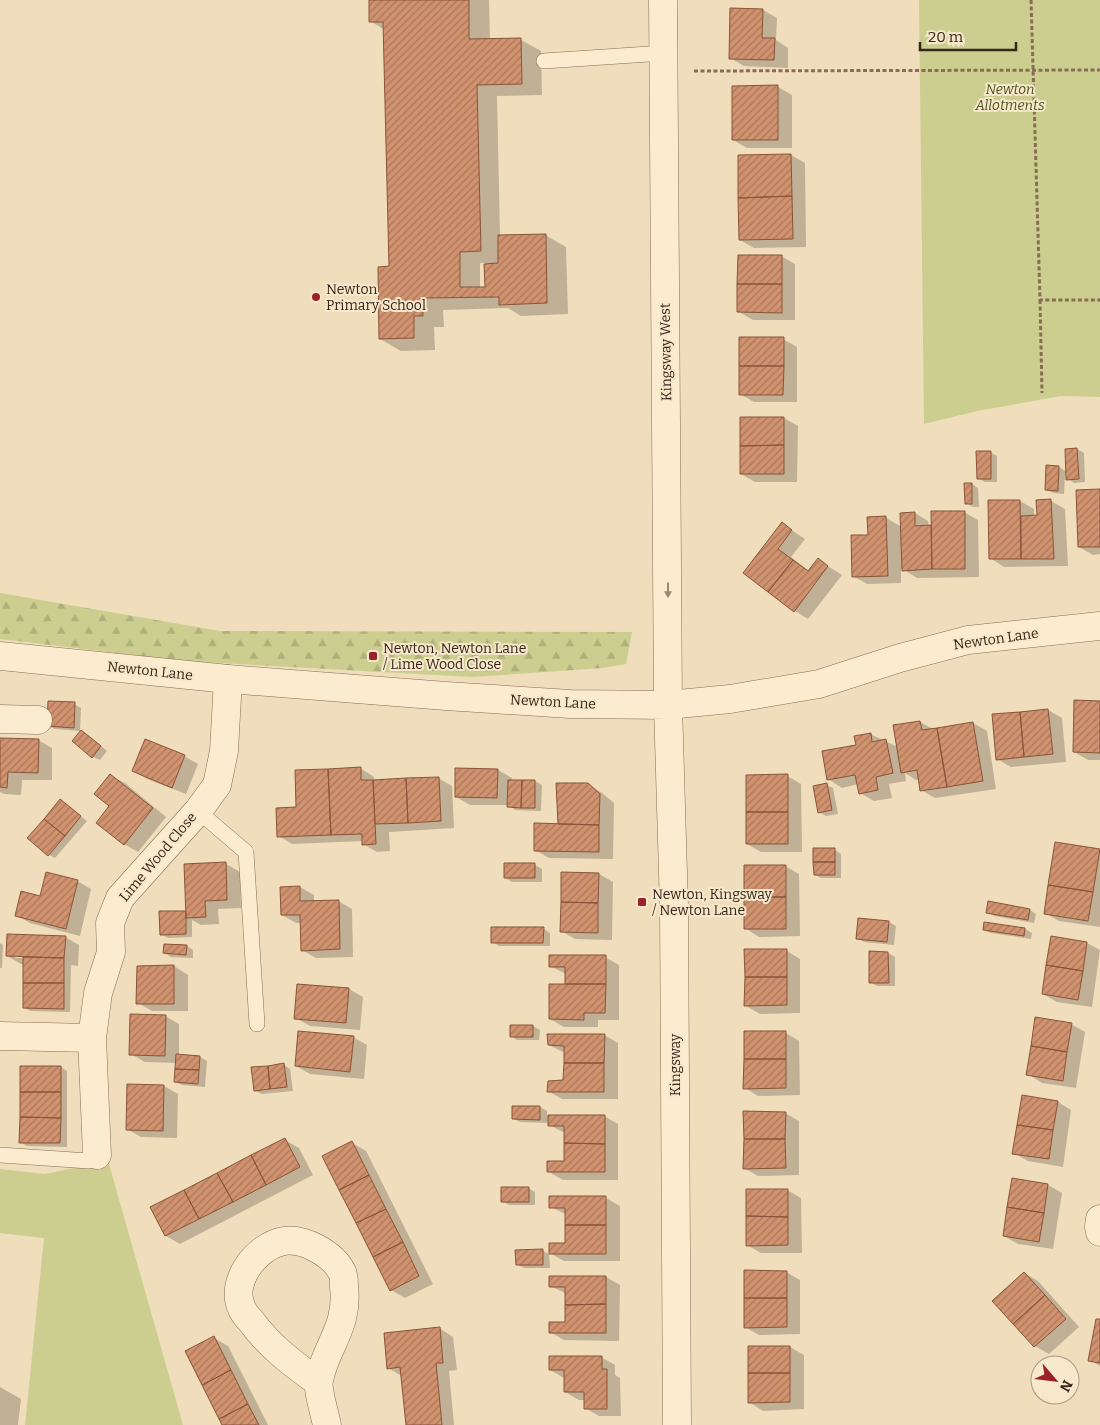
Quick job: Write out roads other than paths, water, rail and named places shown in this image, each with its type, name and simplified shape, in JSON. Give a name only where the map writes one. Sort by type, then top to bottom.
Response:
[{"type":"street","name":"Kingsway West","points":[[663,0],[668,705]]},
{"type":"street","name":"Newton Lane","points":[[0,656],[228,679],[570,704],[668,705],[730,699],[819,684],[900,658],[968,640],[1100,626]]},
{"type":"street","name":"Lime Wood Close","points":[[97,1155],[92,1038],[98,993],[111,952],[110,923],[120,898],[198,811],[217,786],[224,751],[228,679]]},
{"type":"street","name":"Kingsway","points":[[668,705],[674,907],[676,1425]]},
{"type":"street","points":[[0,718],[38,720]]},
{"type":"street","points":[[0,1036],[92,1038]]},
{"type":"street","points":[[1100,1219],[1100,1232]]},
{"type":"street","points":[[318,1382],[289,1362],[261,1335],[242,1309],[238,1289],[246,1268],[266,1248],[285,1241],[306,1244],[326,1254],[342,1272],[346,1298],[341,1324],[318,1382],[327,1425]]},
{"type":"lane","points":[[544,61],[664,64]]},
{"type":"lane","points":[[198,811],[246,852],[257,1024]]},
{"type":"lane","points":[[0,1156],[89,1161],[97,1155]]},
{"type":"place","name":"Newton Primary School","points":[[316,297]]},
{"type":"place","name":"Newton, Newton Lane / Lime Wood Close","points":[[373,656]]},
{"type":"place","name":"Newton, Kingsway / Newton Lane","points":[[642,902]]},
{"type":"park label","name":"Newton Allotments","points":[[1010,98]]}]
